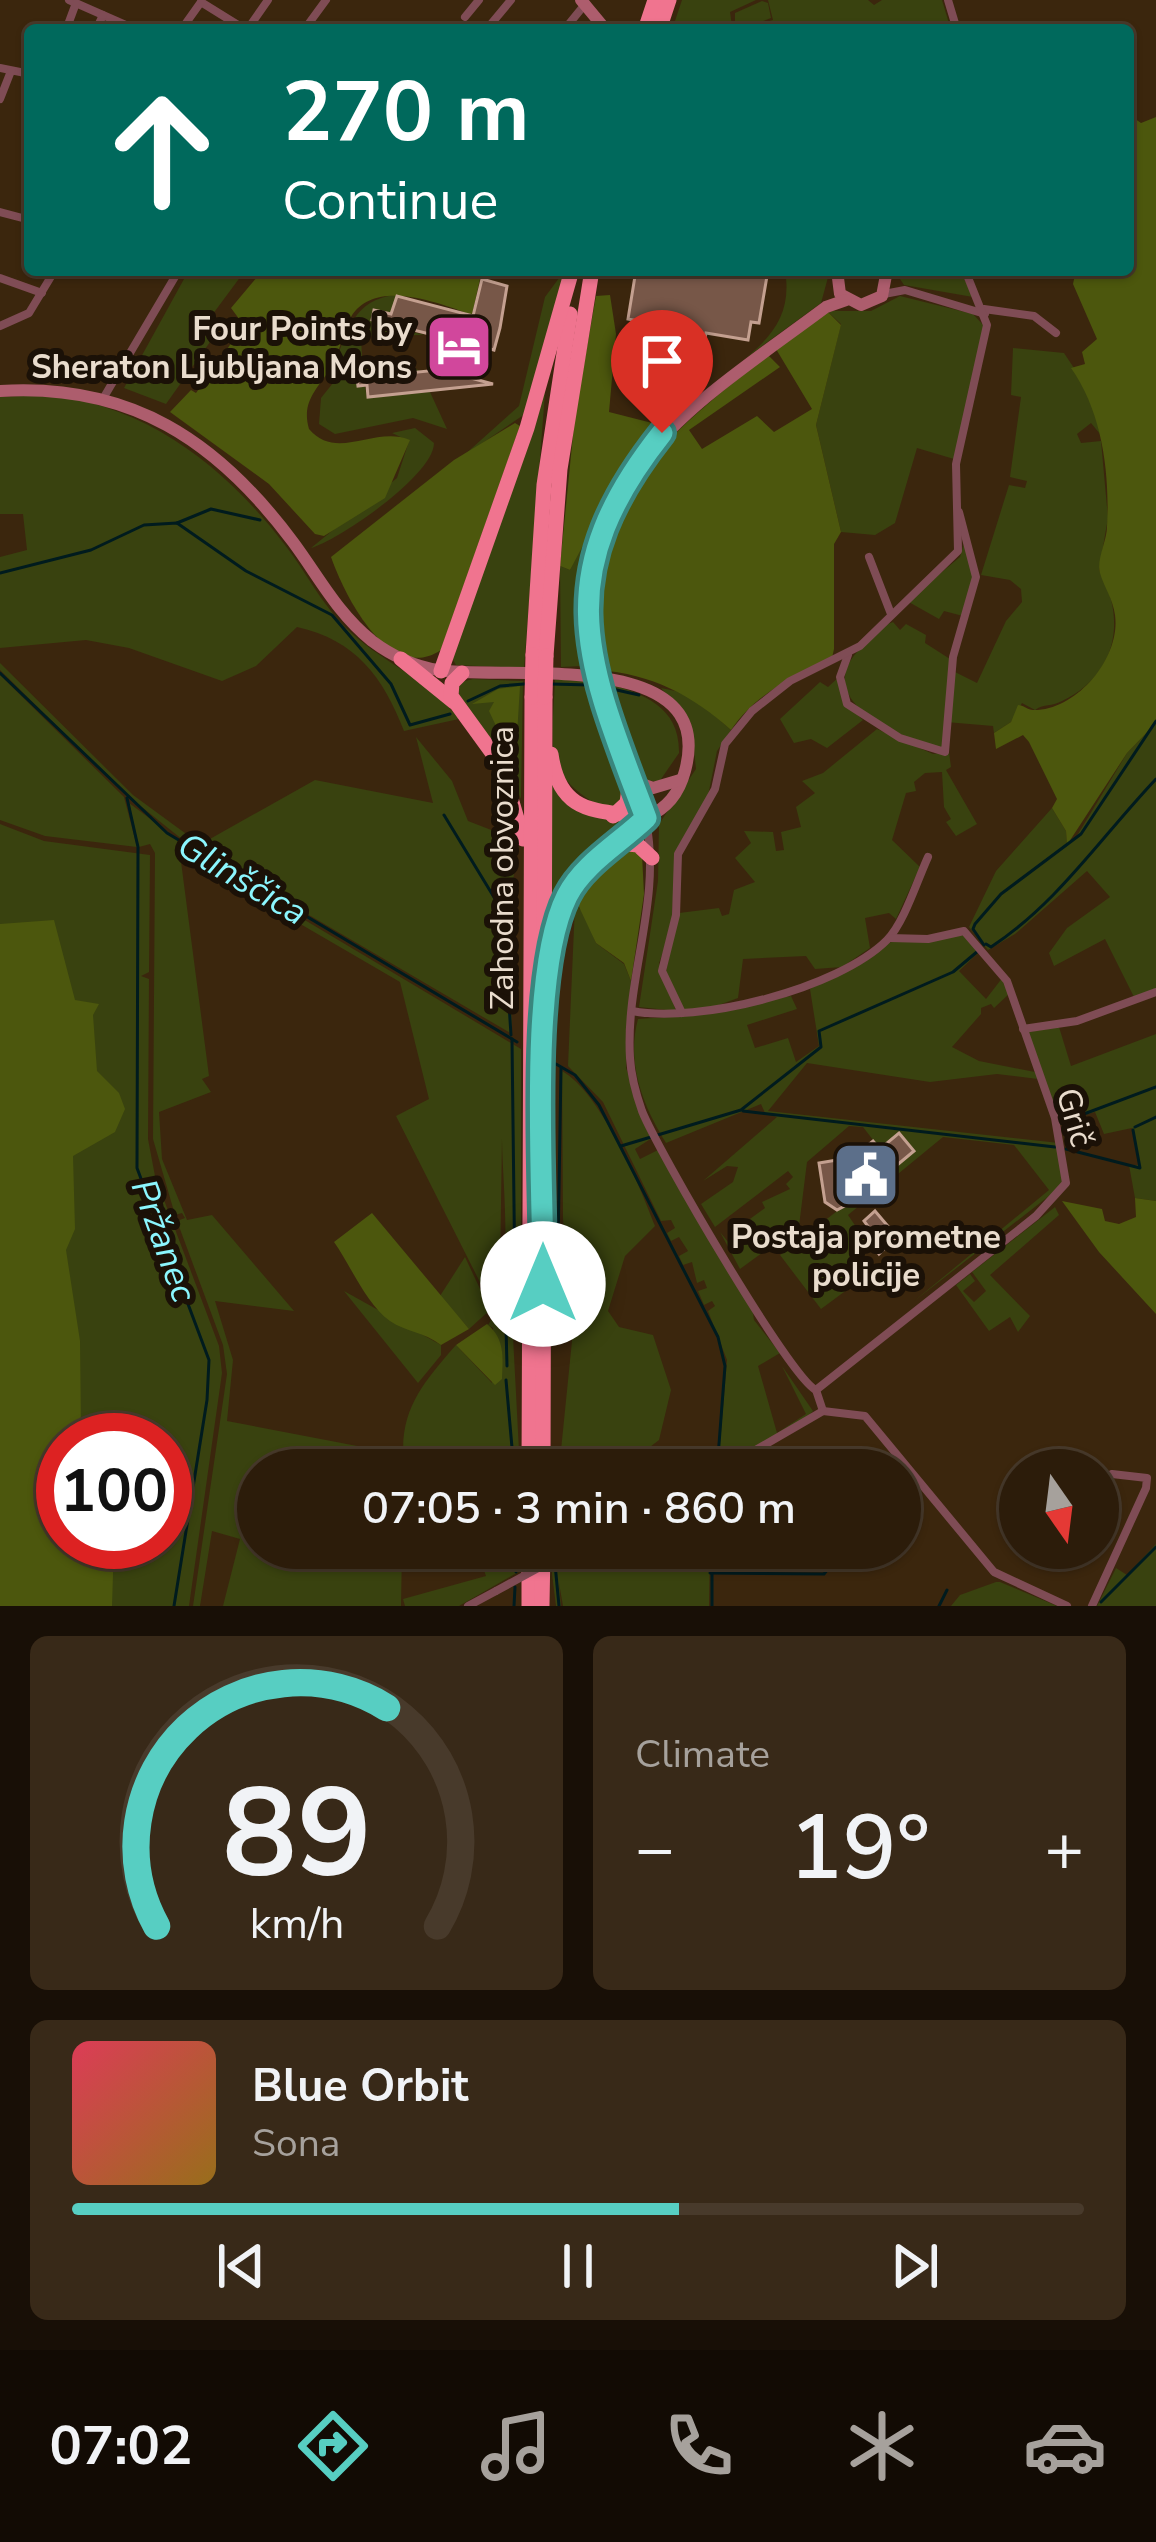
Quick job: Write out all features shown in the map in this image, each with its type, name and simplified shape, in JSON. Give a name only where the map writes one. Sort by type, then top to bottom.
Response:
[{"type":"highway","points":[[441,670],[574,276]]},
{"type":"highway","name":"Zahodna obvoznica","points":[[529,1449],[531,907],[539,656],[548,452],[575,276]]},
{"type":"highway","name":"Zahodna obvoznica","points":[[539,656],[560,469],[591,276]]},
{"type":"highway","points":[[400,659],[454,702],[484,736],[510,784],[520,820],[531,907]]},
{"type":"highway","points":[[454,702],[452,686],[462,673]]},
{"type":"highway","name":"Zahodna obvoznica","points":[[538,697],[545,733],[543,1449]]},
{"type":"highway","points":[[545,733],[566,792],[586,809],[646,818]]},
{"type":"highway","points":[[613,816],[628,803],[630,780]]},
{"type":"highway","points":[[544,995],[567,896],[646,818]]},
{"type":"highway","points":[[618,843],[634,843],[652,858]]},
{"type":"highway","points":[[529,1569],[529,1606]]},
{"type":"highway","points":[[542,1569],[542,1606]]},
{"type":"main road","points":[[826,307],[837,276]]},
{"type":"main road","points":[[0,391],[60,390],[104,398],[161,421],[212,456],[274,518],[348,620],[400,659],[462,673],[611,678],[647,688],[668,704],[683,725],[688,753],[682,778],[646,818],[601,704],[589,651],[588,600],[595,555],[631,473],[679,416],[826,307],[846,300],[869,304],[884,294],[887,276]]},
{"type":"main road","points":[[837,286],[846,300]]},
{"type":"main road","points":[[630,780],[652,788],[682,778]]},
{"type":"street","points":[[465,17],[479,0]]},
{"type":"street","points":[[491,24],[511,0]]},
{"type":"street","points":[[72,1],[123,24]]},
{"type":"street","points":[[202,1],[237,24]]},
{"type":"street","points":[[99,24],[103,15]]},
{"type":"street","points":[[0,99],[5,70]]},
{"type":"street","points":[[0,326],[23,318],[52,276]]},
{"type":"street","points":[[104,398],[175,276]]},
{"type":"street","points":[[890,276],[905,290]]},
{"type":"street","points":[[682,1012],[663,978],[662,964],[676,915],[678,854],[715,788],[720,754],[740,724],[790,681],[848,654],[957,554],[956,464],[986,335],[984,311],[968,276]]},
{"type":"street","points":[[0,278],[42,293]]},
{"type":"street","points":[[884,294],[905,290],[984,311],[1034,316],[1056,333]]},
{"type":"street","points":[[848,654],[840,677],[847,704],[899,738],[945,752],[953,657],[976,578],[957,508]]},
{"type":"street","points":[[868,557],[891,614]]},
{"type":"street","points":[[646,818],[652,858],[632,1011],[631,1070],[655,1136],[783,1351],[805,1384],[816,1390],[823,1411]]},
{"type":"street","points":[[632,1011],[682,1012],[800,991],[890,938],[928,857]]},
{"type":"street","name":"Grič","points":[[816,1390],[1064,1189],[1065,1161],[1055,1118],[1007,981],[970,934],[890,938]]},
{"type":"street","points":[[1023,1029],[1077,1021],[1156,992]]},
{"type":"street","points":[[757,1449],[823,1411],[865,1416],[994,1572],[1067,1606]]},
{"type":"street","points":[[1119,1474],[1148,1474],[1144,1503],[1119,1553]]},
{"type":"street","points":[[468,1606],[536,1569]]},
{"type":"street","points":[[1092,1606],[1111,1569]]},
{"type":"green space","points":[[682,0],[756,0],[730,12],[732,24],[674,24]]},
{"type":"green space","points":[[768,0],[868,0],[874,5],[882,0],[942,0],[949,24],[759,24],[773,20]]},
{"type":"green space","points":[[762,1],[768,3],[771,18],[735,24],[735,13]]},
{"type":"green space","points":[[1156,117],[1156,723],[1127,753],[1067,845],[1066,831],[1052,808],[1057,799],[1029,742],[1023,735],[996,749],[994,733],[1011,722],[1018,705],[1049,708],[1079,692],[1103,664],[1115,631],[1114,609],[1099,568],[1108,506],[1102,443],[1090,404],[1071,368],[1085,364],[1082,352],[1097,339],[1073,284],[1075,276],[1134,276],[1134,118],[1141,123]]},
{"type":"green space","points":[[241,276],[201,330],[210,342],[166,404],[124,388],[184,279]]},
{"type":"green space","points":[[258,276],[481,276],[472,315],[426,300],[392,296],[362,305],[351,317],[334,362],[307,409],[309,429],[332,443],[383,437],[410,440],[385,498],[324,536],[315,534],[269,484],[170,412],[191,390],[196,393],[237,335],[248,331],[231,308]]},
{"type":"green space","points":[[563,276],[525,414],[462,457],[519,406],[545,297]]},
{"type":"green space","points":[[785,276],[828,276],[821,303],[743,360],[778,322]]},
{"type":"green space","points":[[898,276],[963,276],[973,297],[904,285]]},
{"type":"green space","points":[[396,295],[393,306],[420,319],[374,309],[371,320],[424,335],[361,336],[362,357],[334,365],[354,318],[371,303]]},
{"type":"green space","points":[[610,295],[616,334],[609,412],[660,425],[617,481],[570,570],[560,566],[575,415],[596,296]]},
{"type":"green space","points":[[900,296],[973,314],[984,326],[954,459],[917,448],[895,523],[875,535],[841,532],[816,425],[841,324],[827,311],[871,311]]},
{"type":"green space","points":[[827,311],[841,325],[816,425],[841,532],[834,544],[832,658],[764,696],[731,730],[670,688],[598,670],[594,614],[599,566],[612,524],[632,486],[658,452],[768,355],[780,367],[689,430],[702,449],[757,416],[774,432],[812,409],[776,349]]},
{"type":"green space","points":[[1013,348],[1064,353],[1090,392],[1100,434],[1091,423],[1077,434],[1081,443],[1101,441],[1108,518],[1099,570],[1113,607],[1114,626],[1105,661],[1081,690],[1035,710],[1022,703],[1011,722],[994,733],[993,726],[946,722],[953,671],[977,683],[1006,621],[1022,602],[1021,589],[1010,580],[981,575],[1009,485],[1025,488],[1027,481],[1010,477],[1021,397],[1011,395]]},
{"type":"green space","points":[[407,364],[420,371],[357,377],[357,387],[365,387],[367,398],[430,392],[447,429],[413,418],[335,434],[319,424],[321,398],[341,373]]},
{"type":"green space","points":[[546,380],[524,668],[456,665],[452,658]]},
{"type":"green space","points":[[44,395],[81,401],[148,425],[209,465],[262,516],[345,627],[433,692],[459,719],[404,731],[387,694],[365,664],[336,641],[297,627],[256,666],[222,681],[129,648],[86,640],[0,648],[0,557],[27,550],[23,514],[0,514],[0,397]]},
{"type":"green space","points":[[515,423],[520,426],[441,650],[422,658],[386,646],[358,612],[331,557],[454,460]]},
{"type":"green space","points":[[415,428],[434,443],[419,472],[362,520],[311,548],[397,478],[409,441],[392,433]]},
{"type":"green space","points":[[586,533],[594,537],[583,588],[583,666],[561,667],[560,566],[570,570]]},
{"type":"green space","points":[[964,543],[974,581],[963,616],[944,611],[939,619],[907,601],[960,557]]},
{"type":"green space","points":[[893,622],[900,630],[906,624],[926,635],[925,643],[950,659],[943,748],[882,725],[851,698],[845,682],[849,664]]},
{"type":"green space","points":[[0,663],[133,795],[219,858],[201,844],[315,780],[433,803],[416,737],[452,781],[468,821],[517,840],[509,927],[512,1034],[188,844],[128,796],[0,670]]},
{"type":"green space","points":[[0,675],[124,797],[137,847],[45,836],[0,820]]},
{"type":"green space","points":[[839,677],[843,701],[863,720],[827,748],[811,739],[794,743],[780,719],[820,682],[828,687]]},
{"type":"green space","points":[[555,680],[588,680],[626,792],[610,812],[561,773],[553,744]]},
{"type":"green space","points":[[523,681],[521,799],[499,750],[457,693],[461,682]]},
{"type":"green space","points":[[606,683],[646,698],[673,724],[679,753],[659,782],[645,780],[639,771]]},
{"type":"green space","points":[[520,686],[517,735],[497,728],[489,711],[494,702],[472,704],[498,689]]},
{"type":"green space","points":[[661,688],[690,694],[731,730],[717,751],[708,796],[676,853],[671,930],[659,963],[676,1011],[639,1007],[658,881],[659,824],[696,769],[691,723]]},
{"type":"green space","points":[[1156,723],[1156,989],[1134,997],[1105,939],[1054,966],[1049,953],[1067,928],[1110,897],[1087,871],[1015,934],[988,950],[969,927],[996,871],[1052,808],[1066,831],[1067,844],[1075,839],[1127,753]]},
{"type":"green space","points":[[877,729],[933,754],[949,752],[951,767],[946,770],[977,824],[956,836],[946,822],[951,819],[944,807],[942,772],[925,773],[914,782],[916,791],[906,793],[892,840],[920,867],[896,919],[889,913],[865,918],[870,948],[842,967],[815,969],[806,956],[743,959],[738,998],[708,1009],[684,1009],[665,976],[679,913],[719,908],[722,916],[729,914],[734,890],[755,882],[735,858],[751,843],[744,831],[773,832],[776,851],[784,850],[781,832],[801,827],[796,807],[815,793],[802,781],[823,773]]},
{"type":"green space","points":[[552,779],[569,799],[634,819],[552,920]]},
{"type":"green space","points":[[129,803],[211,864],[521,1049],[521,1280],[512,1317],[519,1449],[403,1449],[414,1402],[456,1345],[492,1383],[493,1328],[488,1325],[497,1307],[505,1261],[502,1137],[500,1272],[492,1306],[396,1116],[429,1099],[400,982],[180,854],[209,1076],[202,1079],[211,1092],[159,1112],[162,1159],[187,1220],[212,1215],[294,1311],[215,1301],[233,1360],[227,1421],[373,1449],[237,1449],[237,1538],[212,1531],[200,1606],[193,1606],[227,1374],[223,1345],[177,1221],[185,1218],[182,1213],[175,1215],[153,1139],[155,853],[150,844],[139,847]]},
{"type":"green space","points":[[0,824],[44,841],[150,855],[149,972],[141,976],[149,979],[148,1139],[155,1176],[219,1346],[222,1373],[189,1606],[0,1606]]},
{"type":"green space","points":[[628,848],[642,855],[644,894],[631,981],[624,963],[596,943],[573,894]]},
{"type":"green space","points":[[575,905],[584,912],[596,943],[624,964],[631,981],[626,1068],[652,1138],[635,1149],[640,1159],[658,1150],[752,1307],[754,1320],[780,1353],[758,1366],[777,1433],[806,1414],[782,1366],[813,1411],[800,1425],[754,1449],[720,1449],[727,1360],[708,1311],[715,1306],[712,1301],[704,1305],[698,1291],[707,1288],[704,1280],[697,1283],[692,1262],[683,1265],[679,1256],[688,1251],[679,1237],[671,1241],[667,1233],[675,1228],[671,1220],[661,1221],[603,1102],[568,1066]]},
{"type":"green space","points":[[54,920],[75,1000],[99,1004],[93,1015],[97,1071],[119,1093],[125,1109],[115,1132],[73,1156],[75,1229],[66,1250],[80,1341],[81,1413],[36,1413],[36,1569],[113,1569],[112,1606],[0,1606],[0,924]]},
{"type":"green space","points":[[966,935],[981,950],[959,971],[986,999],[1003,977],[1009,994],[994,1008],[991,1004],[981,1008],[952,1047],[979,1061],[1035,1072],[1038,1079],[997,1074],[930,1082],[807,1063],[768,1111],[1059,1143],[1063,1185],[913,1302],[1049,1190],[1014,1145],[943,1137],[848,1215],[869,1246],[855,1259],[867,1275],[821,1309],[780,1255],[915,1151],[900,1132],[880,1149],[863,1127],[849,1126],[807,1162],[799,1226],[740,1269],[720,1232],[729,1243],[740,1238],[736,1229],[765,1208],[762,1202],[790,1189],[786,1184],[793,1177],[788,1171],[715,1227],[701,1204],[733,1182],[738,1167],[727,1166],[703,1181],[777,1117],[765,1113],[761,1104],[666,1143],[639,1084],[634,1052],[638,1019],[698,1015],[791,996],[797,1009],[747,1025],[755,1048],[788,1038],[796,1062],[819,1046],[810,989],[893,941]]},
{"type":"green space","points":[[1059,1027],[1071,1066],[1156,1034],[1156,1201],[1135,1198],[1129,1165],[1139,1165],[1132,1128],[1104,1134],[1095,1112],[1058,1122],[1028,1032]]},
{"type":"green space","points":[[562,1071],[604,1118],[655,1226],[625,1256],[608,1311],[619,1327],[653,1335],[671,1390],[659,1440],[647,1449],[561,1449],[572,1341],[563,1218]]},
{"type":"green space","points":[[1135,1198],[1156,1201],[1156,1314],[1099,1252],[1062,1201],[1102,1209],[1105,1221],[1119,1224],[1136,1217]]},
{"type":"green space","points":[[1055,1207],[1059,1215],[990,1275],[1030,1316],[1018,1332],[1010,1317],[989,1331],[956,1285],[970,1274],[975,1281],[963,1291],[974,1302],[986,1291],[972,1272]]},
{"type":"green space","points":[[372,1213],[469,1329],[441,1345],[381,1314],[334,1242]]},
{"type":"green space","points":[[465,1257],[490,1310],[469,1329],[440,1296]]},
{"type":"green space","points":[[344,1291],[441,1345],[441,1355],[418,1383]]},
{"type":"green space","points":[[487,1324],[502,1349],[502,1379],[495,1385],[456,1345]]},
{"type":"green space","points":[[1156,1544],[1156,1606],[1097,1606],[1116,1569],[1127,1575]]},
{"type":"green space","points":[[237,1551],[237,1569],[402,1569],[401,1606],[223,1606]]},
{"type":"green space","points":[[484,1569],[520,1569],[459,1606],[405,1606],[403,1599],[486,1576]]},
{"type":"green space","points":[[551,1569],[710,1569],[709,1606],[563,1606],[559,1583],[561,1606],[556,1606]]},
{"type":"green space","points":[[996,1582],[1057,1606],[951,1606],[960,1595]]},
{"type":"building","points":[[635,276],[767,276],[759,323],[751,322],[748,340],[706,333],[704,344],[631,332],[633,320],[628,319]]},
{"type":"building","name":"Four Points by Sheraton Ljubljana Mons","points":[[482,279],[507,286],[500,328],[494,350],[471,343],[463,376],[493,384],[368,397],[367,385],[358,386],[357,378],[449,369],[446,338],[372,320],[374,310],[391,314],[397,296],[473,316]]},
{"type":"building","name":"Postaja prometne policije","points":[[899,1133],[914,1151],[854,1201],[837,1210],[825,1202],[819,1163],[837,1160],[839,1181],[854,1169],[848,1161],[873,1141],[880,1149]]},
{"type":"building","points":[[875,1211],[897,1237],[879,1254],[872,1245],[878,1240],[864,1221]]},
{"type":"waterway","points":[[177,523],[211,509],[260,520]]},
{"type":"waterway","name":"Glinščica","points":[[0,573],[91,550],[144,525],[177,523],[246,571],[332,615],[391,684],[410,725],[450,714]]},
{"type":"waterway","name":"Glinščica","points":[[0,673],[167,833],[517,1042]]},
{"type":"waterway","points":[[468,701],[500,686],[524,684]]},
{"type":"waterway","points":[[551,684],[590,685]]},
{"type":"waterway","points":[[599,686],[639,695]]},
{"type":"waterway","points":[[984,945],[973,929],[975,924],[1001,894],[1081,834],[1156,721]]},
{"type":"waterway","points":[[986,944],[991,947],[1037,910],[1156,779]]},
{"type":"waterway","name":"Pržanec","points":[[127,798],[138,847],[137,1168],[209,1360],[207,1400],[174,1606]]},
{"type":"waterway","points":[[444,815],[503,912],[511,1035]]},
{"type":"waterway","points":[[621,1146],[741,1110],[821,1047],[819,1031],[953,972],[978,951]]},
{"type":"waterway","points":[[507,1366],[506,1327],[515,1287],[512,1039]]},
{"type":"waterway","name":"Glinščica","points":[[556,1064],[575,1075],[599,1105],[718,1337],[725,1366],[719,1449]]},
{"type":"waterway","points":[[561,1068],[558,1248],[564,1306]]},
{"type":"waterway","points":[[1060,1123],[1156,1087]]},
{"type":"waterway","points":[[743,1111],[1055,1147]]},
{"type":"waterway","points":[[1135,1127],[1156,1117]]},
{"type":"waterway","points":[[1066,1149],[1140,1168],[1133,1130]]},
{"type":"waterway","points":[[506,1380],[512,1449]]},
{"type":"waterway","points":[[1101,1602],[1156,1547]]},
{"type":"waterway","points":[[555,1569],[559,1606]]},
{"type":"waterway","name":"Glinščica","points":[[712,1569],[712,1606]]},
{"type":"waterway","points":[[710,1573],[824,1574],[828,1569]]},
{"type":"waterway","points":[[514,1606],[515,1587]]},
{"type":"waterway","points":[[939,1606],[947,1590]]},
{"type":"place","name":"Four Points by Sheraton Ljubljana Mons","points":[[459,347]]},
{"type":"place","name":"Postaja prometne policije","points":[[866,1175]]},
{"type":"route","points":[[543,1284],[544,995],[553,940],[573,886],[646,818],[594,680],[587,622],[590,578],[613,506],[662,433]]}]
